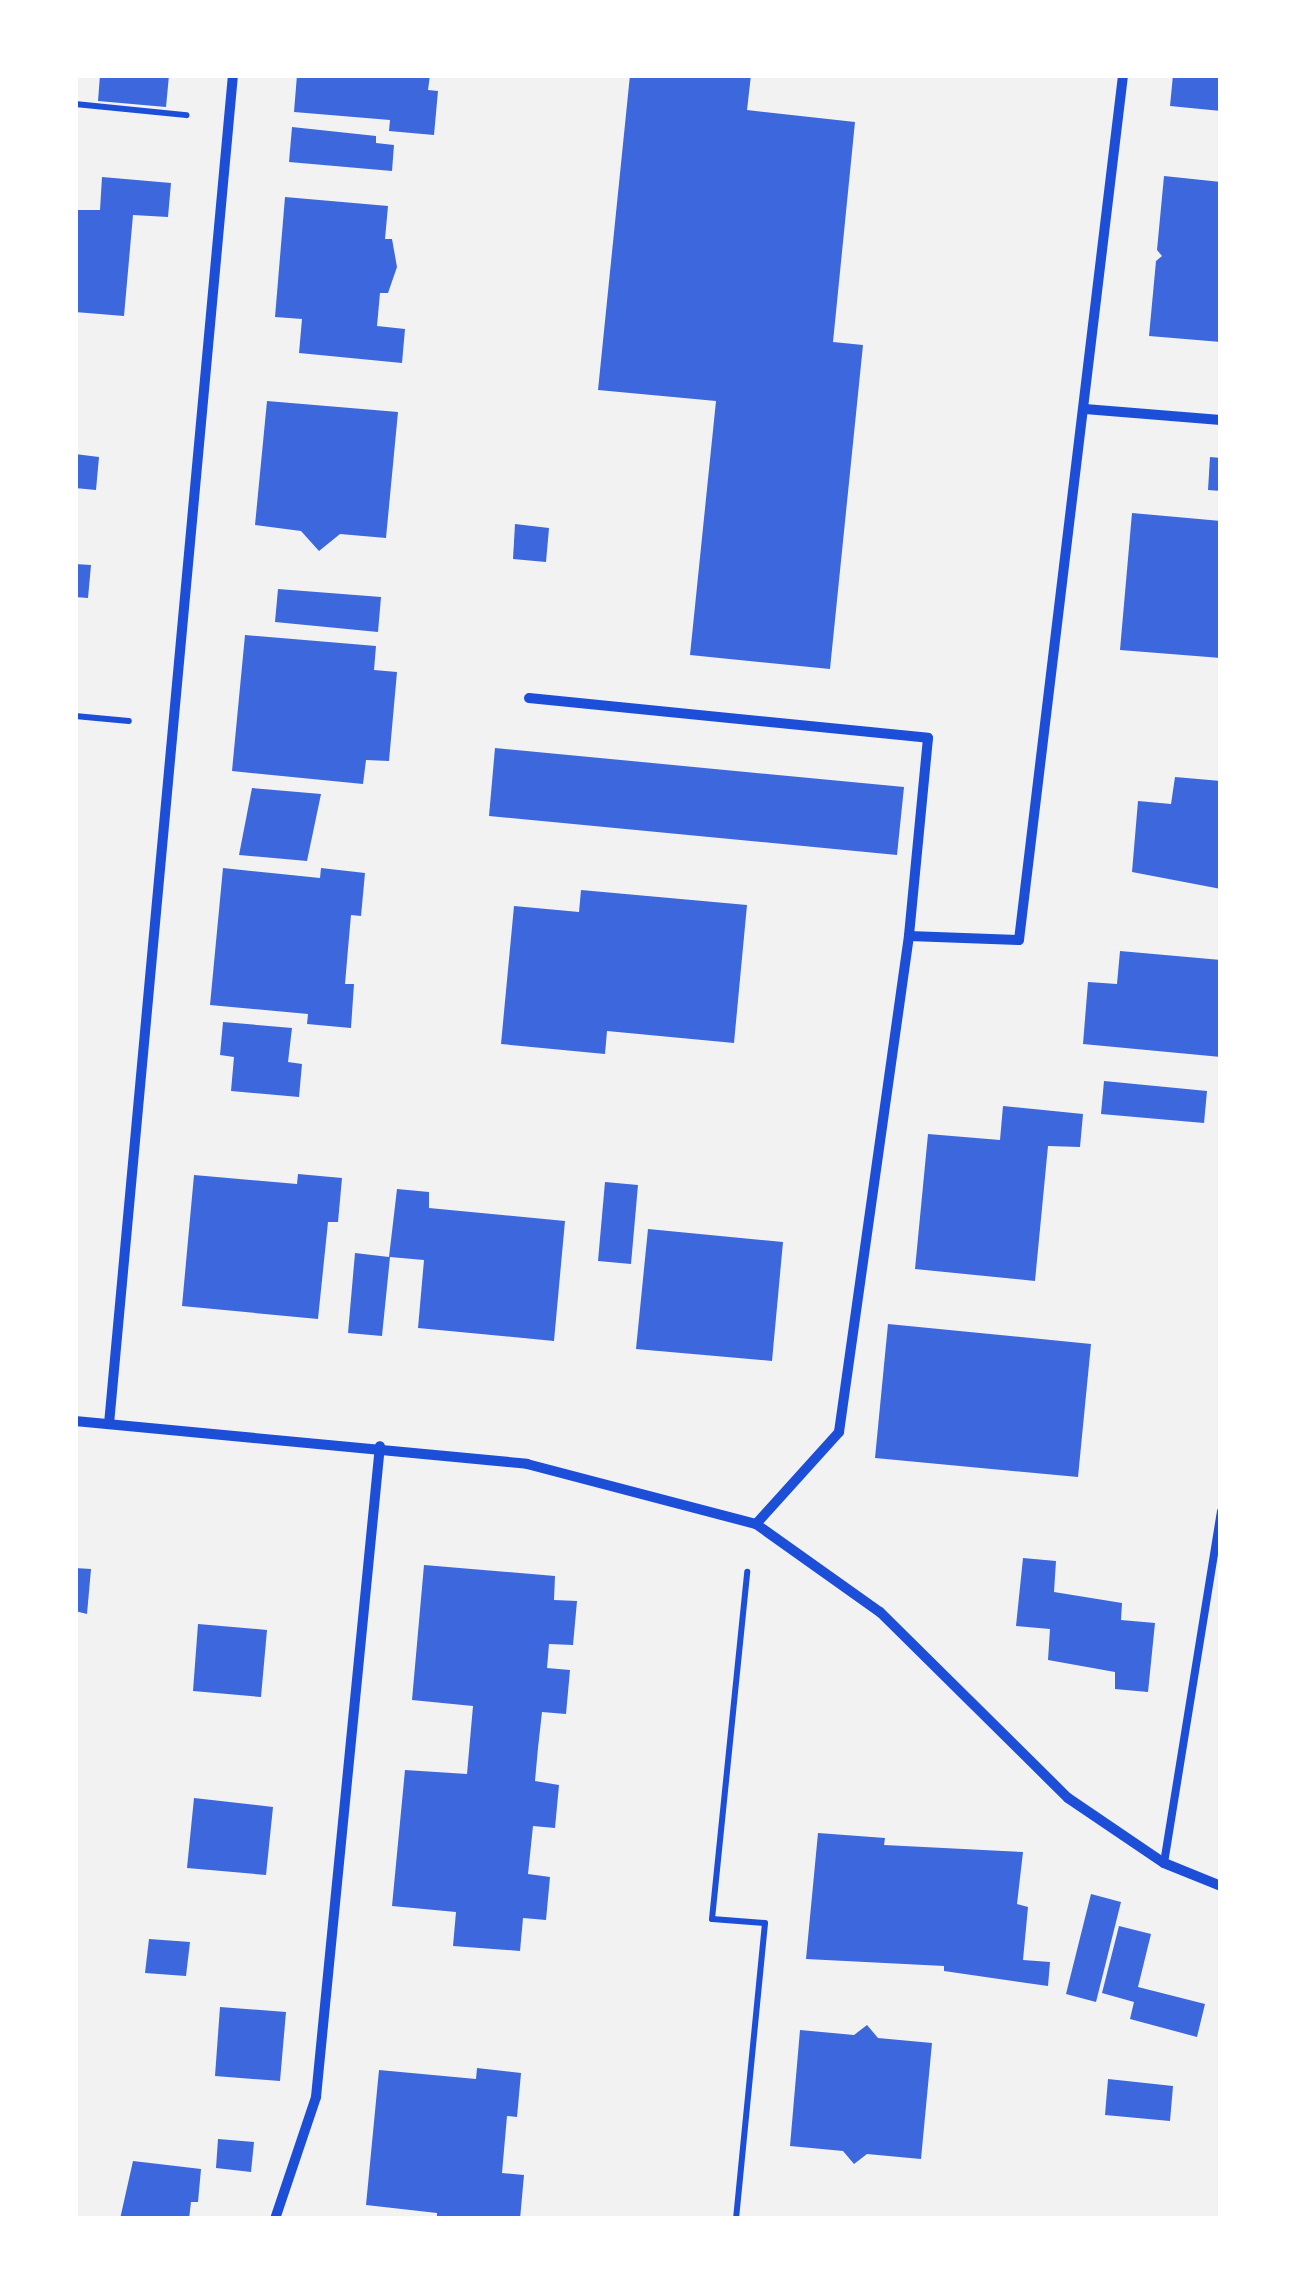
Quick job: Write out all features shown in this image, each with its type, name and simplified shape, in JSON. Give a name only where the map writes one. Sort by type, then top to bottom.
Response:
[{"type":"street","points":[[109,1424],[233,75]]},
{"type":"street","points":[[909,936],[1019,940],[1086,408],[1123,75]]},
{"type":"street","points":[[1086,408],[1221,420]]},
{"type":"street","points":[[528,698],[928,738],[909,936],[839,1432],[756,1524]]},
{"type":"street","points":[[75,1421],[380,1446],[527,1464],[756,1524],[880,1612],[1068,1798],[1164,1863],[1221,1886]]},
{"type":"street","points":[[275,2219],[316,2097],[380,1446]]},
{"type":"lane","points":[[1164,1863],[1221,1512]]},
{"type":"path","points":[[75,104],[227,118]]},
{"type":"path","points":[[736,2219],[765,1923],[712,1919],[738,1625],[756,1524]]},
{"type":"building","points":[[100,75],[169,75],[166,107],[98,101]]},
{"type":"building","points":[[297,75],[430,75],[428,90],[438,91],[434,135],[389,131],[390,120],[294,112]]},
{"type":"building","points":[[630,75],[751,75],[747,110],[855,122],[833,342],[863,345],[830,669],[690,655],[716,401],[598,390]]},
{"type":"building","points":[[1173,75],[1221,75],[1221,111],[1170,106]]},
{"type":"building","points":[[292,127],[376,136],[376,143],[394,145],[392,171],[289,162]]},
{"type":"building","points":[[1164,176],[1221,182],[1221,342],[1149,336],[1156,261],[1162,256],[1157,250]]},
{"type":"building","points":[[102,177],[171,183],[168,217],[133,215],[124,316],[75,312],[75,210],[100,210]]},
{"type":"building","points":[[285,197],[388,206],[385,239],[392,239],[397,267],[388,293],[380,293],[377,326],[405,329],[402,363],[299,353],[302,319],[275,317]]},
{"type":"building","points":[[267,401],[398,412],[386,538],[340,534],[319,551],[301,531],[255,525]]},
{"type":"building","points":[[75,454],[99,457],[96,490],[75,488]]},
{"type":"building","points":[[1210,457],[1221,458],[1221,491],[1208,490]]},
{"type":"building","points":[[1132,513],[1221,521],[1221,658],[1120,650]]},
{"type":"building","points":[[515,524],[549,528],[546,562],[513,559]]},
{"type":"building","points":[[75,564],[91,565],[88,598],[75,597]]},
{"type":"building","points":[[278,589],[381,597],[378,632],[275,622]]},
{"type":"building","points":[[245,635],[376,646],[374,670],[397,672],[389,761],[366,760],[363,784],[232,771]]},
{"type":"building","points":[[495,748],[904,787],[897,855],[489,816]]},
{"type":"building","points":[[1175,777],[1221,781],[1221,889],[1132,872],[1138,801],[1171,804]]},
{"type":"building","points":[[252,788],[321,794],[307,861],[239,855]]},
{"type":"building","points":[[223,868],[320,878],[321,868],[365,873],[361,916],[351,915],[345,984],[354,984],[351,1028],[307,1024],[308,1014],[210,1005]]},
{"type":"building","points":[[581,890],[747,905],[734,1043],[607,1031],[605,1054],[501,1044],[514,906],[579,912]]},
{"type":"building","points":[[1120,951],[1221,960],[1221,1057],[1083,1044],[1088,982],[1117,984]]},
{"type":"building","points":[[223,1022],[292,1028],[288,1062],[302,1064],[299,1097],[231,1091],[234,1057],[220,1055]]},
{"type":"building","points":[[1104,1081],[1207,1091],[1204,1123],[1101,1114]]},
{"type":"building","points":[[1003,1106],[1083,1114],[1080,1147],[1048,1146],[1035,1281],[915,1269],[928,1134],[1000,1140]]},
{"type":"building","points":[[298,1174],[342,1178],[338,1222],[328,1222],[318,1319],[182,1306],[194,1175],[297,1184]]},
{"type":"building","points":[[605,1182],[638,1185],[631,1264],[598,1261]]},
{"type":"building","points":[[397,1189],[429,1192],[429,1208],[565,1221],[554,1341],[418,1328],[424,1260],[390,1257],[382,1336],[348,1333],[355,1253],[389,1257]]},
{"type":"building","points":[[648,1229],[783,1242],[772,1361],[636,1349]]},
{"type":"building","points":[[888,1324],[1091,1344],[1078,1477],[875,1458]]},
{"type":"building","points":[[1023,1558],[1056,1561],[1054,1592],[1122,1603],[1121,1620],[1155,1623],[1148,1692],[1115,1689],[1115,1672],[1048,1660],[1050,1629],[1016,1626]]},
{"type":"building","points":[[424,1565],[555,1576],[554,1600],[577,1601],[573,1645],[549,1644],[547,1668],[570,1670],[566,1714],[542,1712],[535,1781],[559,1785],[555,1828],[533,1826],[528,1874],[550,1877],[546,1920],[523,1918],[520,1951],[453,1946],[456,1912],[392,1906],[405,1770],[467,1774],[473,1706],[412,1700]]},
{"type":"building","points":[[75,1568],[91,1569],[87,1614],[75,1611]]},
{"type":"building","points":[[198,1624],[267,1630],[261,1697],[193,1691]]},
{"type":"building","points":[[194,1798],[273,1807],[266,1875],[187,1868]]},
{"type":"building","points":[[818,1833],[885,1838],[884,1845],[1023,1852],[1017,1904],[1028,1907],[1023,1960],[1050,1962],[1048,1986],[944,1971],[944,1966],[806,1959]]},
{"type":"building","points":[[1091,1894],[1121,1902],[1096,2002],[1066,1994]]},
{"type":"building","points":[[1119,1926],[1151,1934],[1138,1987],[1205,2004],[1197,2037],[1130,2019],[1134,2002],[1102,1993]]},
{"type":"building","points":[[149,1939],[190,1942],[186,1976],[145,1973]]},
{"type":"building","points":[[220,2007],[286,2012],[280,2081],[215,2076]]},
{"type":"building","points":[[867,2025],[878,2038],[932,2043],[921,2159],[867,2154],[854,2164],[843,2151],[790,2146],[800,2030],[854,2035]]},
{"type":"building","points":[[477,2068],[521,2073],[517,2117],[507,2116],[502,2173],[524,2175],[520,2219],[437,2219],[437,2213],[366,2205],[379,2070],[476,2079]]},
{"type":"building","points":[[1108,2079],[1173,2086],[1170,2121],[1105,2115]]},
{"type":"building","points":[[218,2139],[254,2142],[251,2172],[216,2168]]},
{"type":"building","points":[[133,2161],[201,2169],[198,2202],[191,2202],[189,2219],[120,2219]]}]
